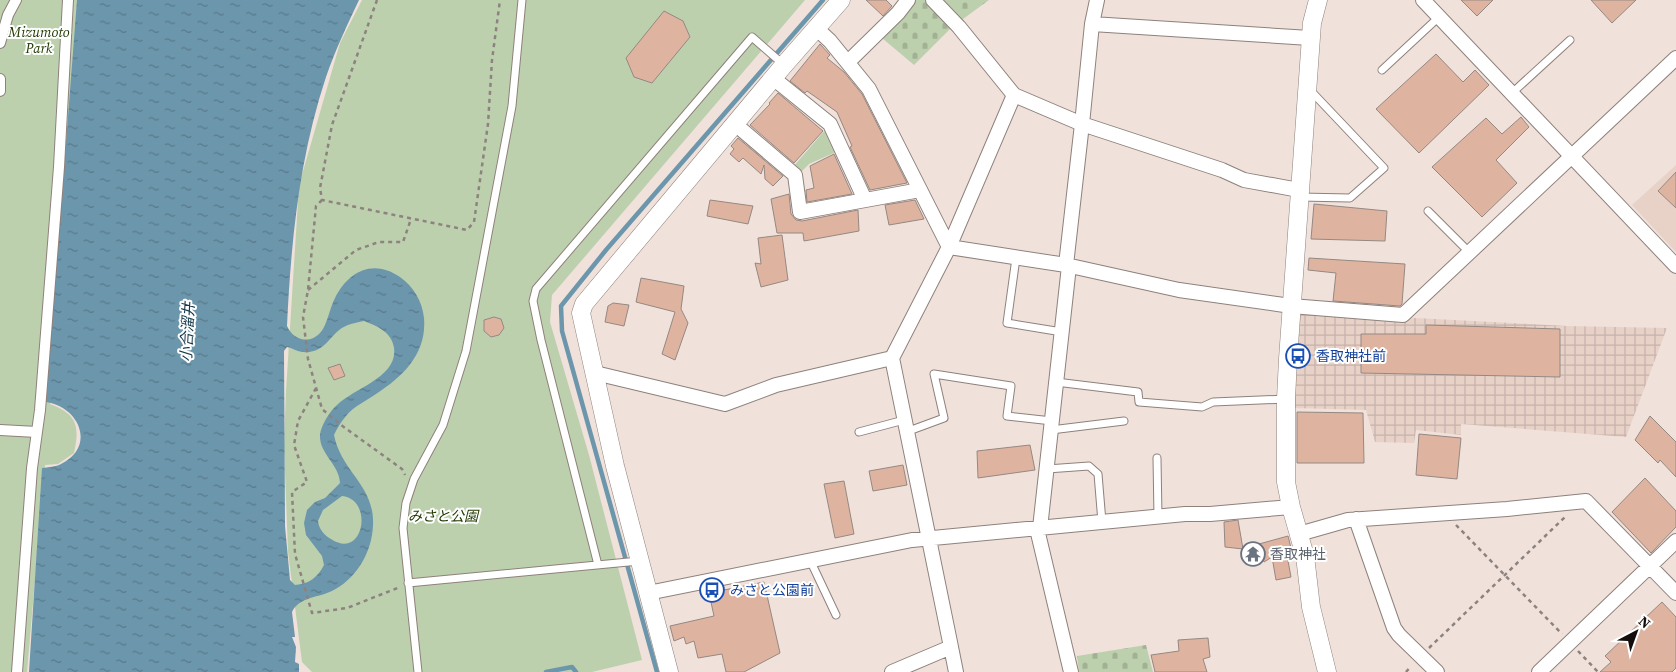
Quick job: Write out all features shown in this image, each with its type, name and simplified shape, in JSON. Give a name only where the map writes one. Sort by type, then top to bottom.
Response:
[{"type":"street","points":[[0,43],[6,21],[16,0]]},
{"type":"street","points":[[18,672],[32,468],[40,410],[59,167],[68,0]]},
{"type":"street","points":[[848,62],[898,13],[908,0]]},
{"type":"street","points":[[933,0],[959,27],[1014,95],[1082,124],[1222,170],[1244,180],[1299,193]]},
{"type":"street","points":[[1071,672],[1038,528],[1052,425],[1092,24],[1097,0]]},
{"type":"street","points":[[1318,0],[1310,38],[1291,306],[1286,399],[1286,482],[1305,556],[1311,607],[1327,672]]},
{"type":"street","points":[[1423,0],[1676,266]]},
{"type":"street","points":[[669,672],[639,561],[580,313],[584,304],[778,71],[817,29],[839,1]]},
{"type":"street","points":[[1092,24],[1310,38]]},
{"type":"street","points":[[817,29],[830,41],[869,89],[949,247]]},
{"type":"street","points":[[949,247],[1067,266],[1179,290],[1291,306],[1403,315],[1676,58]]},
{"type":"street","points":[[778,71],[830,124],[865,200]]},
{"type":"street","points":[[0,79],[0,91]]},
{"type":"street","points":[[956,672],[927,538],[892,358],[949,247],[1014,95]]},
{"type":"street","points":[[735,124],[795,175],[800,212],[920,190]]},
{"type":"street","points":[[595,373],[725,404],[776,385],[892,358]]},
{"type":"street","points":[[0,430],[37,432]]},
{"type":"street","points":[[1299,534],[1356,519],[1586,501],[1596,509],[1676,593]]},
{"type":"street","points":[[648,593],[927,538],[1186,514],[1210,514],[1291,507]]},
{"type":"street","points":[[1356,519],[1394,628],[1437,672]]},
{"type":"street","points":[[1545,670],[1676,541]]},
{"type":"street","points":[[892,672],[951,646]]},
{"type":"lane","points":[[418,672],[403,528],[406,503],[414,479],[443,425],[466,351],[512,106],[522,0]]},
{"type":"lane","points":[[1382,70],[1439,17]]},
{"type":"lane","points":[[598,565],[541,340],[533,301],[536,289],[752,37],[778,71]]},
{"type":"lane","points":[[1512,93],[1570,40]]},
{"type":"lane","points":[[1299,193],[1350,198],[1384,168],[1307,86]]},
{"type":"lane","points":[[1428,211],[1470,253]]},
{"type":"lane","points":[[1016,258],[1007,323],[1062,332]]},
{"type":"lane","points":[[859,432],[905,426],[944,418],[934,374],[1011,386],[1007,416],[1052,425],[1124,421]]},
{"type":"lane","points":[[1056,382],[1138,392],[1139,402],[1202,407],[1213,402],[1286,399]]},
{"type":"lane","points":[[1157,458],[1158,517]]},
{"type":"lane","points":[[1047,469],[1089,466],[1098,474],[1102,522]]},
{"type":"lane","points":[[810,560],[836,616]]},
{"type":"lane","points":[[408,583],[639,561]]},
{"type":"path","points":[[322,200],[320,188],[332,125],[377,0]]},
{"type":"path","points":[[322,200],[467,230],[474,222],[488,124],[492,60],[500,0]]},
{"type":"path","points":[[322,200],[316,206],[308,290],[303,317],[308,359],[322,409],[341,425],[402,468],[411,487]]},
{"type":"path","points":[[308,290],[356,250],[379,242],[403,242],[412,219]]},
{"type":"path","points":[[316,388],[298,421],[294,445],[307,482],[292,492],[295,554],[312,613],[347,608],[408,583]]},
{"type":"path","points":[[1406,672],[1581,501]]},
{"type":"path","points":[[1444,513],[1598,672]]},
{"type":"shaded area","points":[[1676,165],[1676,252],[1632,205]]},
{"type":"shaded area","points":[[1299,312],[1567,326],[1667,328],[1626,437],[1461,424],[1461,435],[1416,430],[1414,443],[1375,442],[1366,410],[1293,408]]},
{"type":"green space","name":"Mizumoto Park","points":[[0,0],[83,0],[50,404],[66,412],[71,417],[77,435],[74,453],[58,464],[45,465],[27,672],[0,672]]},
{"type":"green space","name":"みさと公園","points":[[362,0],[805,0],[552,295],[550,322],[589,455],[642,660],[592,672],[312,672],[302,662],[288,552],[284,445],[299,185],[340,43]]},
{"type":"green space","points":[[915,0],[989,0],[952,27],[914,65],[882,38]]},
{"type":"green space","points":[[826,129],[838,151],[809,164],[798,175],[792,168]]},
{"type":"green space","points":[[1146,645],[1153,672],[1079,672],[1077,656]]},
{"type":"water","name":"小合溜井","points":[[77,0],[359,0],[341,38],[326,77],[309,138],[294,232],[287,326],[299,338],[304,340],[314,338],[323,329],[333,302],[347,280],[363,270],[372,268],[390,272],[400,277],[409,285],[421,306],[424,318],[424,331],[418,353],[412,362],[386,387],[349,412],[334,435],[344,461],[366,493],[371,505],[373,519],[372,535],[367,553],[362,562],[344,584],[327,593],[303,601],[292,612],[295,637],[292,637],[296,647],[295,662],[299,664],[299,672],[29,672],[42,468],[59,465],[72,457],[78,448],[81,438],[75,419],[68,411],[58,405],[46,402]],"holes":[[[364,321],[387,334],[393,342],[393,358],[389,367],[382,374],[344,399],[334,408],[322,427],[321,442],[339,476],[340,483],[325,498],[315,502],[307,510],[304,523],[306,535],[322,556],[324,565],[312,579],[295,585],[290,580],[285,526],[284,351],[287,347],[302,352],[317,350],[342,328]],[[342,496],[352,500],[358,507],[361,517],[361,527],[357,536],[351,542],[342,544],[326,536],[318,521],[323,510]]]},
{"type":"building","points":[[866,0],[886,0],[892,6],[883,16]]},
{"type":"building","points":[[1461,0],[1493,0],[1477,16]]},
{"type":"building","points":[[1591,0],[1636,0],[1612,23]]},
{"type":"building","points":[[664,11],[683,21],[690,37],[652,83],[634,77],[626,58]]},
{"type":"building","points":[[820,44],[830,55],[827,58],[844,72],[862,94],[907,183],[870,190],[850,147],[852,146],[837,112],[807,91],[805,93],[790,81]]},
{"type":"building","points":[[1436,54],[1463,82],[1475,70],[1489,85],[1419,153],[1376,109]]},
{"type":"building","points":[[778,93],[823,131],[794,163],[750,125]]},
{"type":"building","points":[[1521,117],[1529,127],[1496,160],[1517,183],[1482,217],[1432,167],[1486,118],[1502,134]]},
{"type":"building","points":[[738,138],[783,176],[773,186],[765,179],[764,165],[761,174],[743,158],[739,162],[730,154],[734,149],[731,146]]},
{"type":"building","points":[[834,154],[852,194],[807,202],[806,190],[814,188],[810,166]]},
{"type":"building","points":[[1676,172],[1676,208],[1658,191]]},
{"type":"building","points":[[789,194],[791,214],[796,220],[802,221],[858,210],[859,231],[804,241],[803,233],[777,233],[771,199]]},
{"type":"building","points":[[710,200],[753,206],[748,224],[707,216]]},
{"type":"building","points":[[915,200],[924,219],[889,225],[885,205]]},
{"type":"building","points":[[1314,204],[1387,211],[1385,241],[1311,239]]},
{"type":"building","points":[[782,235],[788,280],[761,287],[755,263],[761,264],[758,238]]},
{"type":"building","points":[[1309,258],[1405,264],[1402,304],[1400,306],[1333,301],[1336,273],[1308,270]]},
{"type":"building","points":[[641,278],[684,286],[681,309],[688,323],[675,360],[662,354],[675,312],[636,302]]},
{"type":"building","points":[[613,303],[629,305],[624,326],[605,322],[608,306]]},
{"type":"building","points":[[494,317],[501,319],[504,328],[499,335],[491,337],[484,331],[484,320]]},
{"type":"building","points":[[1426,325],[1560,329],[1560,377],[1361,373],[1361,334],[1426,334]]},
{"type":"building","points":[[340,364],[345,376],[334,380],[328,368]]},
{"type":"building","points":[[1297,412],[1363,413],[1364,463],[1297,463]]},
{"type":"building","points":[[1650,416],[1676,442],[1676,477],[1660,460],[1658,463],[1635,440]]},
{"type":"building","points":[[1419,434],[1461,438],[1457,479],[1416,475]]},
{"type":"building","points":[[1030,445],[1035,470],[978,478],[977,451]]},
{"type":"building","points":[[903,465],[907,485],[873,491],[869,471]]},
{"type":"building","points":[[1645,478],[1676,511],[1676,527],[1651,553],[1612,512]]},
{"type":"building","points":[[844,481],[854,534],[835,538],[824,484]]},
{"type":"building","points":[[1238,520],[1243,549],[1225,547],[1224,522]]},
{"type":"building","points":[[1288,536],[1291,548],[1286,550],[1291,577],[1276,580],[1272,557],[1264,562],[1259,544]]},
{"type":"building","points":[[764,582],[780,653],[744,672],[726,672],[722,654],[698,658],[694,641],[686,644],[684,637],[674,641],[670,626],[714,616],[709,593]]},
{"type":"building","points":[[1662,602],[1676,617],[1676,668],[1672,672],[1600,672],[1611,662],[1605,656]]},
{"type":"building","points":[[1208,638],[1210,657],[1203,659],[1207,672],[1155,672],[1151,655],[1179,651],[1178,640]]},
{"type":"waterway","points":[[657,672],[562,331],[561,306],[606,250],[823,0]]},
{"type":"waterway","points":[[546,672],[572,667],[576,672]]},
{"type":"place","name":"香取神社前","points":[[1298,356]]},
{"type":"place","name":"香取神社","points":[[1253,554]]},
{"type":"place","name":"みさと公園前","points":[[712,590]]}]
